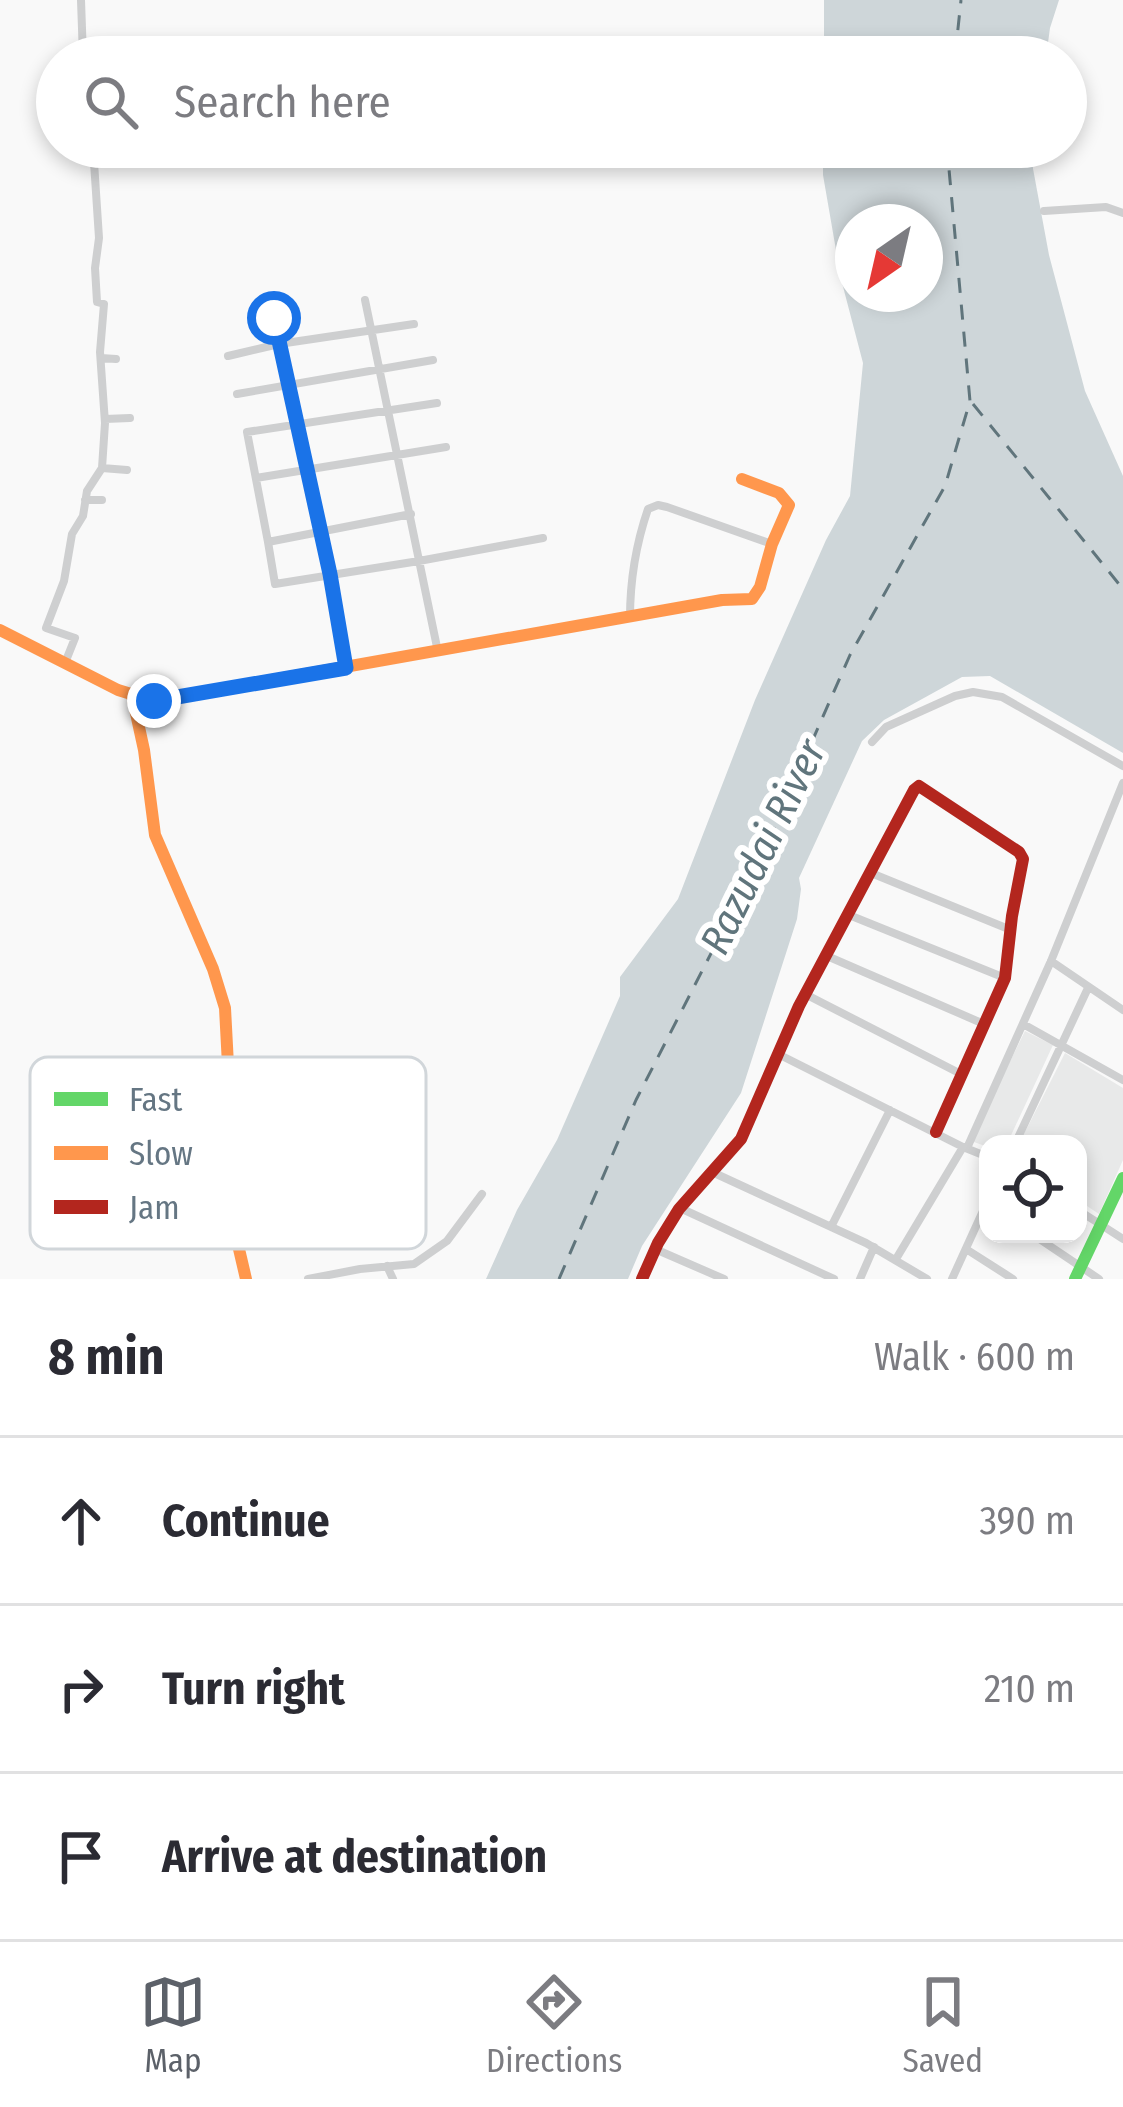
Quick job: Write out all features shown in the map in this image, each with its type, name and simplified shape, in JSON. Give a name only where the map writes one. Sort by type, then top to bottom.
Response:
[{"type":"street","points":[[81,0],[82,36]]},
{"type":"street","points":[[65,663],[75,638],[46,628],[87,491],[102,468],[105,418],[104,304],[98,302],[96,285],[99,238],[94,168]]},
{"type":"street","points":[[1044,211],[1106,207],[1123,213]]},
{"type":"street","points":[[365,300],[438,652]]},
{"type":"street","points":[[274,318],[346,668]]},
{"type":"street","points":[[229,356],[413,324]]},
{"type":"street","points":[[101,358],[116,359]]},
{"type":"street","points":[[237,394],[433,360]]},
{"type":"street","points":[[437,403],[247,432],[275,584],[543,538]]},
{"type":"street","points":[[105,418],[130,418]]},
{"type":"street","points":[[256,478],[446,447]]},
{"type":"street","points":[[102,468],[127,470]]},
{"type":"street","points":[[0,630],[132,695],[154,701],[722,600],[752,599],[789,505],[779,493],[742,479]]},
{"type":"street","points":[[85,500],[102,500]]},
{"type":"street","points":[[629,618],[630,589],[648,508],[668,507],[772,544]]},
{"type":"street","points":[[268,542],[411,514]]},
{"type":"street","points":[[872,742],[886,727],[974,692],[1002,697],[1123,766]]},
{"type":"street","points":[[132,695],[155,835],[226,1008],[228,1057]]},
{"type":"street","points":[[896,1260],[965,1148],[1051,961],[1123,783]]},
{"type":"street","points":[[642,1279],[680,1208],[741,1139],[806,994],[919,786],[1022,856],[1006,978],[936,1132]]},
{"type":"street","points":[[871,872],[1011,930]]},
{"type":"street","points":[[849,915],[1006,978]]},
{"type":"street","points":[[827,956],[984,1024]]},
{"type":"street","points":[[1051,961],[1123,1010]]},
{"type":"street","points":[[1019,1135],[1088,988]]},
{"type":"street","points":[[806,994],[961,1074]]},
{"type":"street","points":[[1023,1024],[1123,1080]]},
{"type":"street","points":[[778,1054],[979,1153]]},
{"type":"street","points":[[832,1227],[891,1110]]},
{"type":"street","points":[[712,1172],[874,1247],[927,1279]]},
{"type":"street","points":[[1078,1273],[1123,1178]]},
{"type":"street","points":[[308,1279],[414,1264],[447,1241],[482,1193]]},
{"type":"street","points":[[680,1208],[834,1279]]},
{"type":"street","points":[[1087,1216],[1123,1239]]},
{"type":"street","points":[[952,1279],[979,1220]]},
{"type":"street","points":[[1043,1243],[1078,1273],[1099,1279]]},
{"type":"street","points":[[860,1279],[874,1247]]},
{"type":"street","points":[[238,1249],[245,1279]]},
{"type":"street","points":[[655,1249],[724,1279]]},
{"type":"street","points":[[966,1249],[1013,1279]]},
{"type":"street","points":[[387,1266],[393,1279]]},
{"type":"shaded area","points":[[1025,1031],[1053,1045],[1011,1135],[979,1135],[979,1144],[971,1141]]},
{"type":"shaded area","points":[[1065,1053],[1123,1088],[1123,1160],[1099,1214],[1087,1206],[1087,1135],[1024,1135]]},
{"type":"water","points":[[824,0],[1059,0],[1049,36],[824,36]]},
{"type":"water","name":"Razudai River","points":[[823,168],[1033,168],[1049,255],[1085,391],[1123,476],[1123,753],[990,676],[962,677],[884,720],[862,741],[799,878],[797,919],[741,1093],[642,1246],[628,1279],[486,1279],[517,1210],[557,1140],[620,996],[620,977],[678,899],[755,700],[850,496],[863,363],[850,312],[943,312],[943,204],[835,204],[835,244]]},
{"type":"ferry route","points":[[957,36],[961,0]]},
{"type":"ferry route","points":[[559,1279],[636,1100],[766,846],[850,655],[945,486],[970,401],[949,168]]},
{"type":"ferry route","points":[[973,404],[1123,589]]},
{"type":"traffic: fast","points":[[1075,1279],[1123,1178]]},
{"type":"traffic: slow","points":[[0,630],[118,690],[154,701],[722,600],[752,599],[789,505],[779,493],[742,479]]},
{"type":"traffic: slow","points":[[132,695],[155,835],[213,969],[225,1008],[228,1057]]},
{"type":"traffic: slow","points":[[239,1249],[246,1279]]},
{"type":"traffic: jam","points":[[642,1279],[679,1209],[741,1139],[799,1006],[919,786],[1023,859],[1005,978],[936,1132]]},
{"type":"route","points":[[154,701],[346,668],[274,318]]}]
